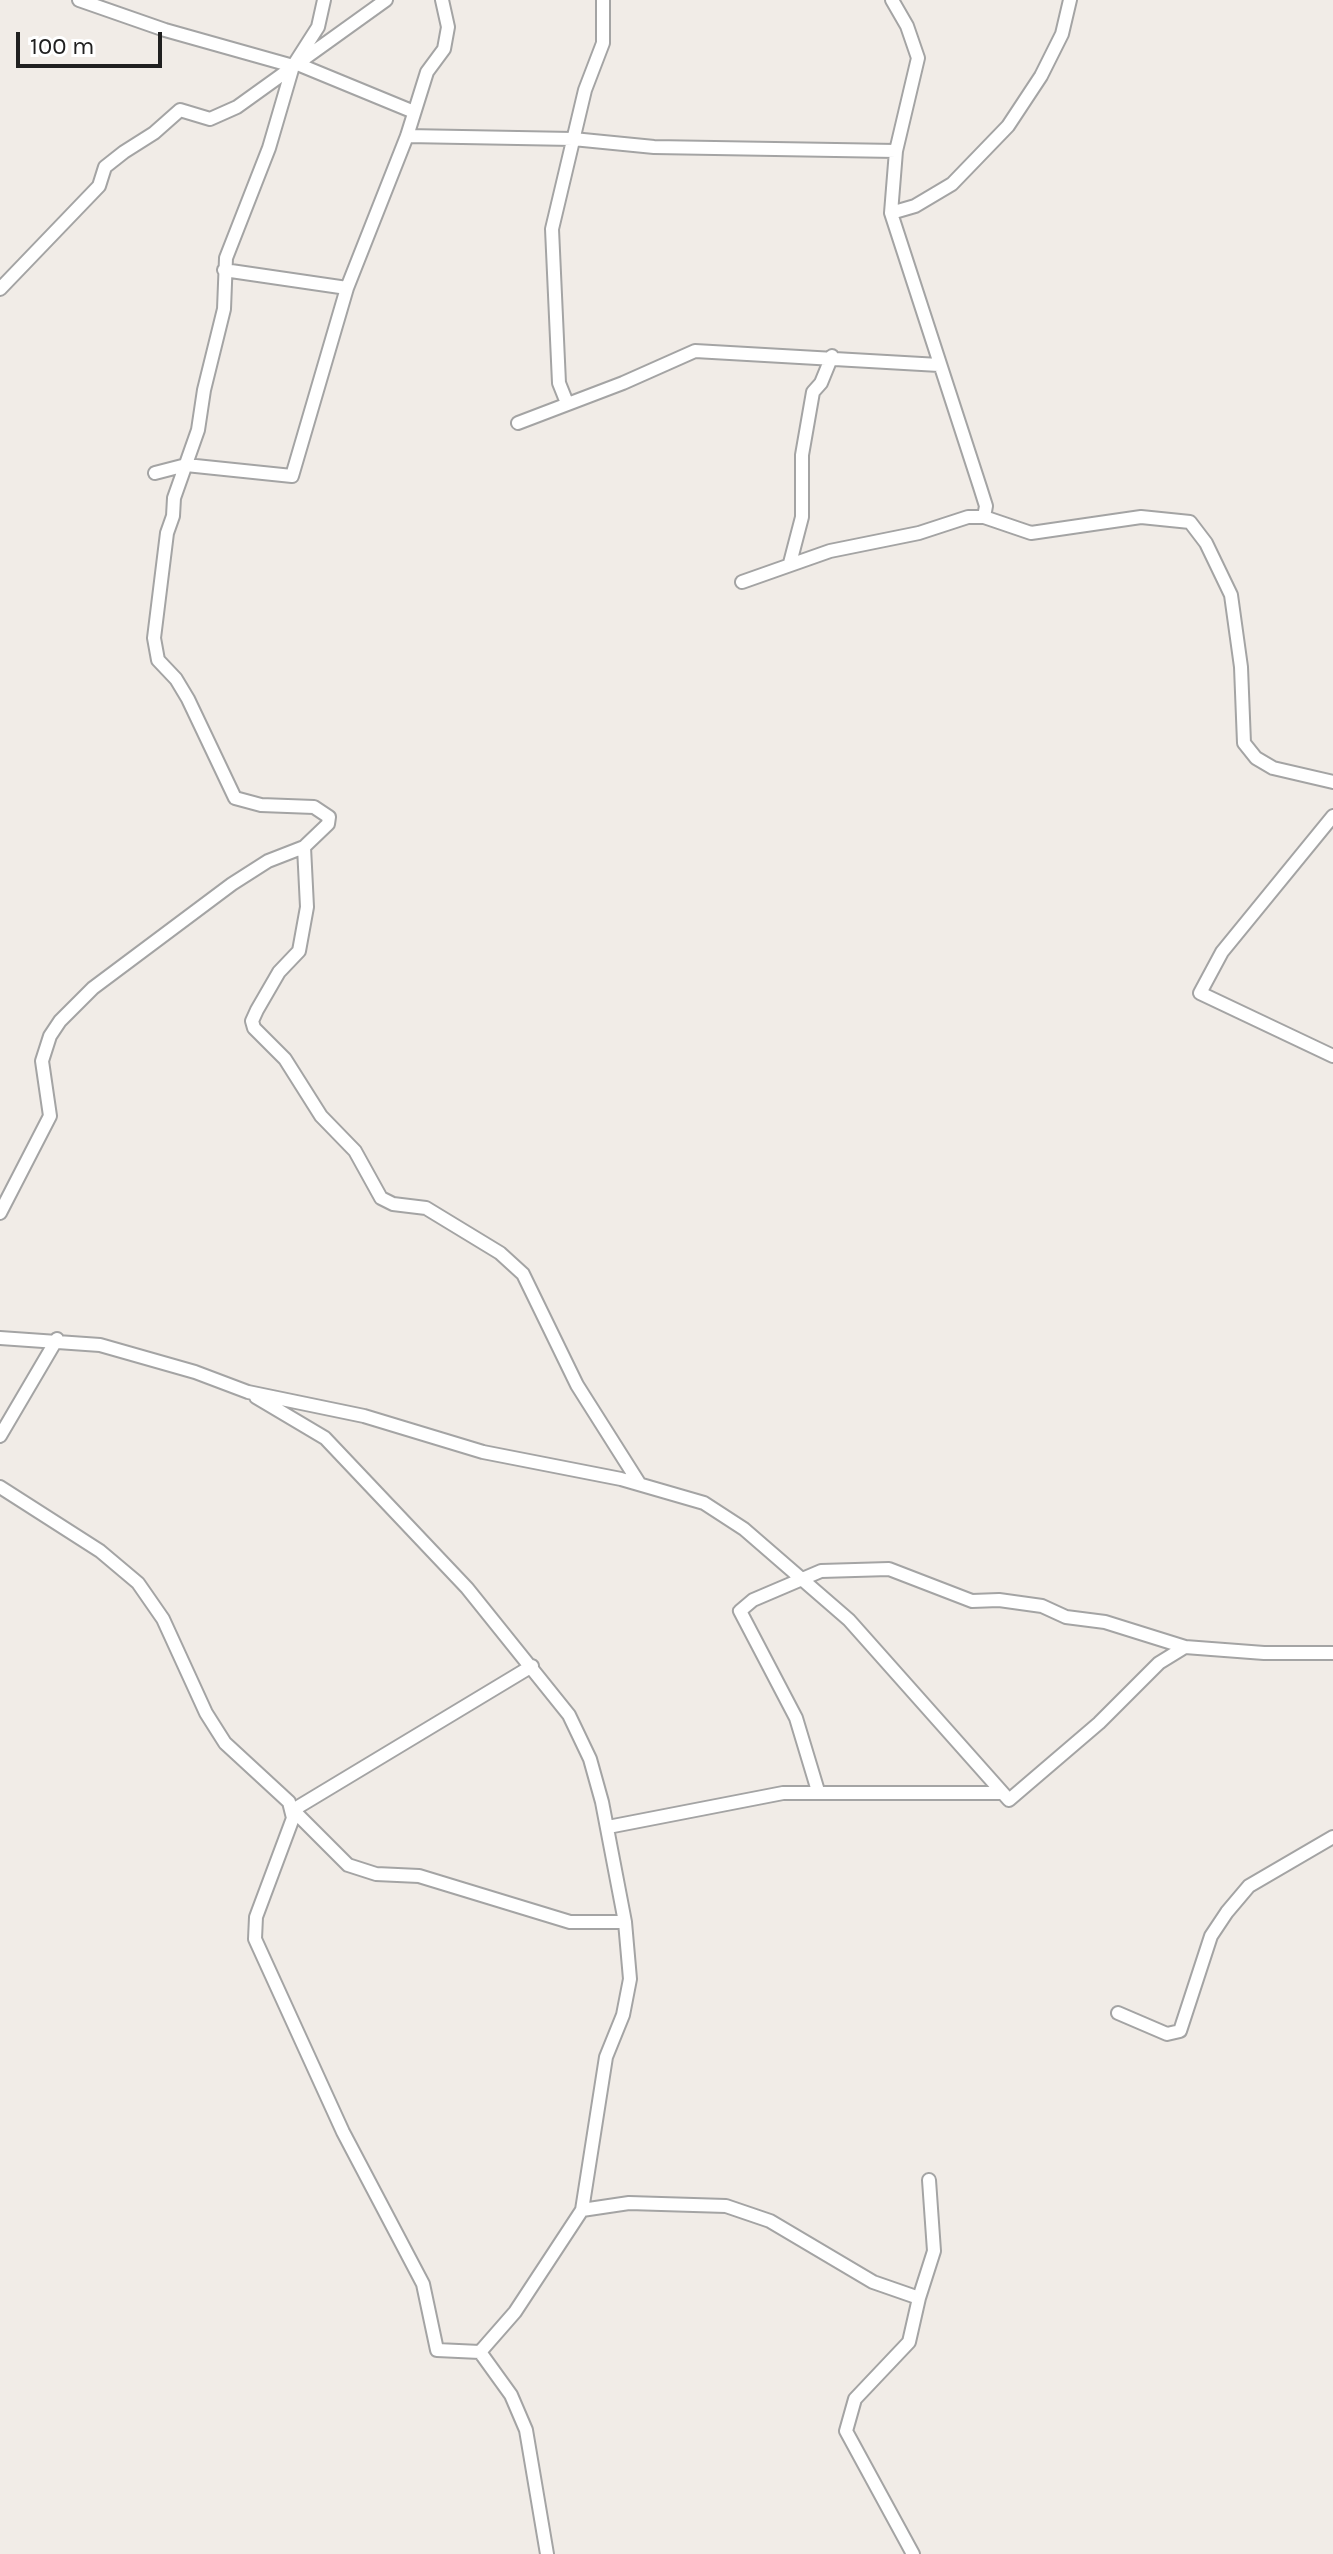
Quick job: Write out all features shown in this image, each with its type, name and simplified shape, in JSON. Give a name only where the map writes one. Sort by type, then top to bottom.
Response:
[{"type":"street","points":[[79,0],[151,26],[294,64],[414,112]]},
{"type":"street","points":[[0,1213],[49,1120],[50,1102],[42,1077],[42,1061],[50,1036],[60,1021],[93,988],[232,884],[268,861],[304,847],[328,824],[327,814],[314,807],[261,805],[235,798],[188,699],[176,679],[158,660],[154,638],[160,573],[174,498],[198,430],[204,390],[224,309],[224,270],[269,148],[294,64],[318,27],[324,0]]},
{"type":"street","points":[[0,289],[99,186],[105,167],[154,133],[180,110],[210,119],[223,114],[386,0]]},
{"type":"street","points":[[155,473],[186,465],[292,476],[347,288],[407,136],[427,72],[444,49],[448,27],[442,0]]},
{"type":"street","points":[[567,403],[559,383],[552,229],[573,139],[603,43],[603,0]]},
{"type":"street","points":[[892,0],[907,26],[918,58],[896,151],[891,213],[986,506],[984,517]]},
{"type":"street","points":[[891,213],[915,206],[952,184],[1008,126],[1041,76],[1062,34],[1070,0]]},
{"type":"street","points":[[407,136],[573,139],[654,147],[896,151]]},
{"type":"street","points":[[224,270],[347,288]]},
{"type":"street","points":[[518,423],[623,383],[695,351],[832,356],[939,365]]},
{"type":"street","points":[[790,563],[802,517],[802,455],[813,392],[821,383],[832,356]]},
{"type":"street","points":[[742,582],[790,563],[919,533],[968,517],[984,517],[1031,533],[1141,517],[1190,522],[1206,543],[1231,595],[1241,667],[1244,743],[1256,758],[1273,768],[1333,782]]},
{"type":"street","points":[[1333,816],[1222,952],[1200,993],[1333,1056]]},
{"type":"street","points":[[304,847],[307,907],[302,943],[296,957],[279,972],[257,1010],[252,1021],[254,1028],[285,1059],[321,1116],[355,1151],[381,1198],[393,1204],[426,1208],[500,1253],[523,1274],[577,1385],[639,1483]]},
{"type":"street","points":[[0,1338],[57,1339],[100,1345],[248,1392],[364,1416],[500,1456],[639,1483],[711,1506],[803,1578],[857,1628],[1009,1800],[1099,1723],[1159,1663],[1185,1647]]},
{"type":"street","points":[[0,1436],[57,1339]]},
{"type":"street","points":[[248,1392],[325,1438],[339,1451],[467,1588],[532,1666],[581,1737],[596,1778],[608,1827],[625,1922],[630,1990],[606,2057],[582,2210],[515,2312],[480,2352]]},
{"type":"street","points":[[0,1487],[100,1551],[138,1583],[163,1619],[206,1713],[225,1743],[283,1795],[293,1810],[348,1865],[376,1874],[419,1876],[570,1922],[625,1922]]},
{"type":"street","points":[[818,1791],[796,1718],[740,1611],[753,1600],[828,1569],[889,1569],[972,1601],[999,1600],[1042,1606],[1066,1617],[1105,1622],[1185,1647],[1264,1653],[1333,1653]]},
{"type":"street","points":[[480,2352],[437,2350],[423,2284],[343,2132],[255,1939],[256,1917],[293,1810],[532,1666]]},
{"type":"street","points":[[608,1827],[760,1797],[818,1791],[1002,1793]]},
{"type":"street","points":[[1118,2013],[1167,2034],[1180,2031],[1211,1936],[1227,1912],[1249,1886],[1333,1837]]},
{"type":"street","points":[[913,2554],[846,2431],[846,2419],[855,2399],[909,2342],[934,2251],[929,2180]]},
{"type":"street","points":[[582,2210],[629,2203],[726,2206],[770,2221],[873,2282],[919,2298]]},
{"type":"street","points":[[480,2352],[511,2395],[526,2430],[547,2554]]}]
